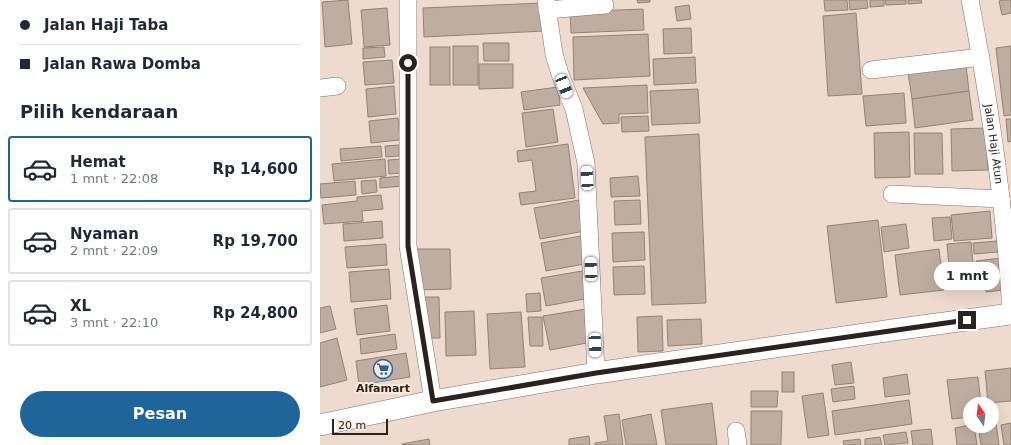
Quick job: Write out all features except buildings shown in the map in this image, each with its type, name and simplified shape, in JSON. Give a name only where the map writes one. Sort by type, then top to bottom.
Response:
[{"type":"street","points":[[408,0],[408,246],[433,401]]},
{"type":"street","name":"Jalan Haji Atun","points":[[970,0],[981,57],[1002,199],[1011,314]]},
{"type":"street","points":[[596,373],[586,163],[574,108],[560,74],[554,54],[547,5],[605,5]]},
{"type":"street","points":[[871,70],[981,57]]},
{"type":"street","points":[[320,88],[337,86]]},
{"type":"street","points":[[892,194],[1002,199]]},
{"type":"street","points":[[320,424],[433,401],[596,373],[1011,314]]},
{"type":"place","name":"Alfamart","points":[[383,369]]},
{"type":"route","points":[[408,63],[408,246],[433,401],[596,373],[967,320]]}]
